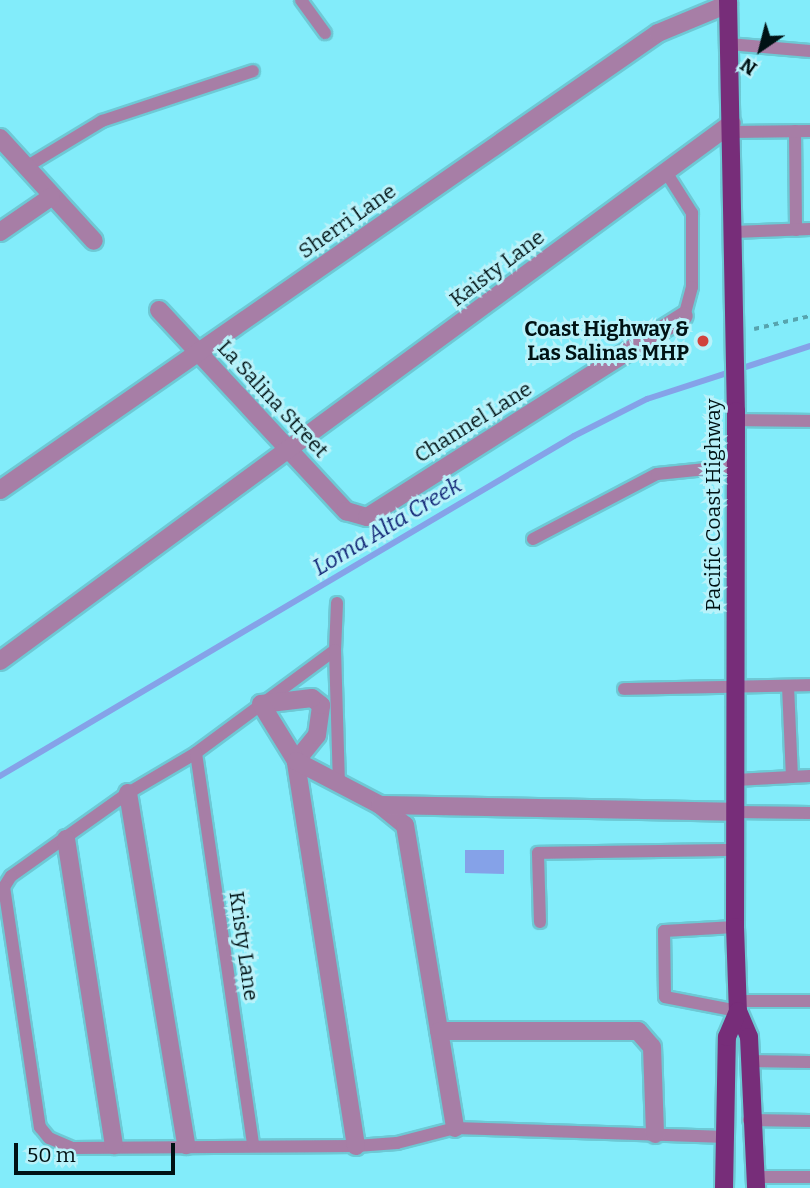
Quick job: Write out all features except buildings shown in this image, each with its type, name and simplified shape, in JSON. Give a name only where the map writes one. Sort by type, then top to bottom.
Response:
[{"type":"main road","name":"Pacific Coast Highway","points":[[728,2],[736,334],[735,927],[738,1006],[748,1037],[749,1120],[756,1182]]},
{"type":"main road","name":"Pacific Coast Highway","points":[[724,1188],[727,1037],[738,1006]]},
{"type":"street","name":"Sherri Lane","points":[[0,490],[658,33],[728,2]]},
{"type":"street","name":"Kaisty Lane","points":[[290,450],[666,172],[732,127]]},
{"type":"street","points":[[0,138],[51,197],[94,241]]},
{"type":"street","points":[[0,232],[51,197]]},
{"type":"street","name":"La Salina Street","points":[[159,310],[356,516]]},
{"type":"street","name":"Channel Lane","points":[[356,516],[367,517],[684,316]]},
{"type":"street","points":[[0,661],[290,450]]},
{"type":"street","points":[[296,761],[317,735],[321,705],[312,698],[261,704],[296,761],[356,1146]]},
{"type":"street","points":[[296,761],[380,805],[405,825],[455,1128]]},
{"type":"street","points":[[128,793],[186,1145]]},
{"type":"street","points":[[380,805],[735,812]]},
{"type":"street","points":[[65,839],[114,1145]]},
{"type":"street","points":[[439,1031],[638,1031],[652,1047],[655,1134]]},
{"type":"lane","points":[[301,0],[325,33]]},
{"type":"lane","points":[[729,44],[810,51]]},
{"type":"lane","points":[[26,167],[102,121],[253,71]]},
{"type":"lane","points":[[732,127],[810,131]]},
{"type":"lane","points":[[795,131],[796,230]]},
{"type":"lane","points":[[666,172],[692,213],[692,288],[684,316]]},
{"type":"lane","points":[[734,232],[810,229]]},
{"type":"lane","points":[[736,415],[810,421]]},
{"type":"lane","points":[[533,539],[657,474],[736,466]]},
{"type":"lane","points":[[337,603],[335,650],[339,783]]},
{"type":"lane","points":[[335,650],[196,753],[128,793],[11,876],[4,887],[40,1127],[49,1138],[73,1148],[114,1145],[356,1146],[397,1143],[455,1128],[727,1137]]},
{"type":"lane","points":[[624,689],[810,685]]},
{"type":"lane","points":[[788,686],[792,777]]},
{"type":"lane","name":"Kristy Lane","points":[[196,753],[253,1145]]},
{"type":"lane","points":[[736,780],[810,776]]},
{"type":"lane","points":[[735,812],[810,813]]},
{"type":"lane","points":[[540,922],[538,853],[735,850]]},
{"type":"lane","points":[[735,927],[664,931],[665,997],[738,1006],[810,1001]]},
{"type":"lane","points":[[748,1061],[810,1062]]},
{"type":"lane","points":[[749,1120],[810,1121]]},
{"type":"lane","points":[[756,1182],[810,1177]]},
{"type":"path","points":[[736,334],[810,316]]},
{"type":"water","points":[[465,850],[504,850],[504,874],[465,873]]},
{"type":"waterway","name":"Loma Alta Creek","points":[[0,776],[574,436],[647,399],[810,346]]},
{"type":"place","name":"Coast Highway & Las Salinas MHP","points":[[703,341]]}]
